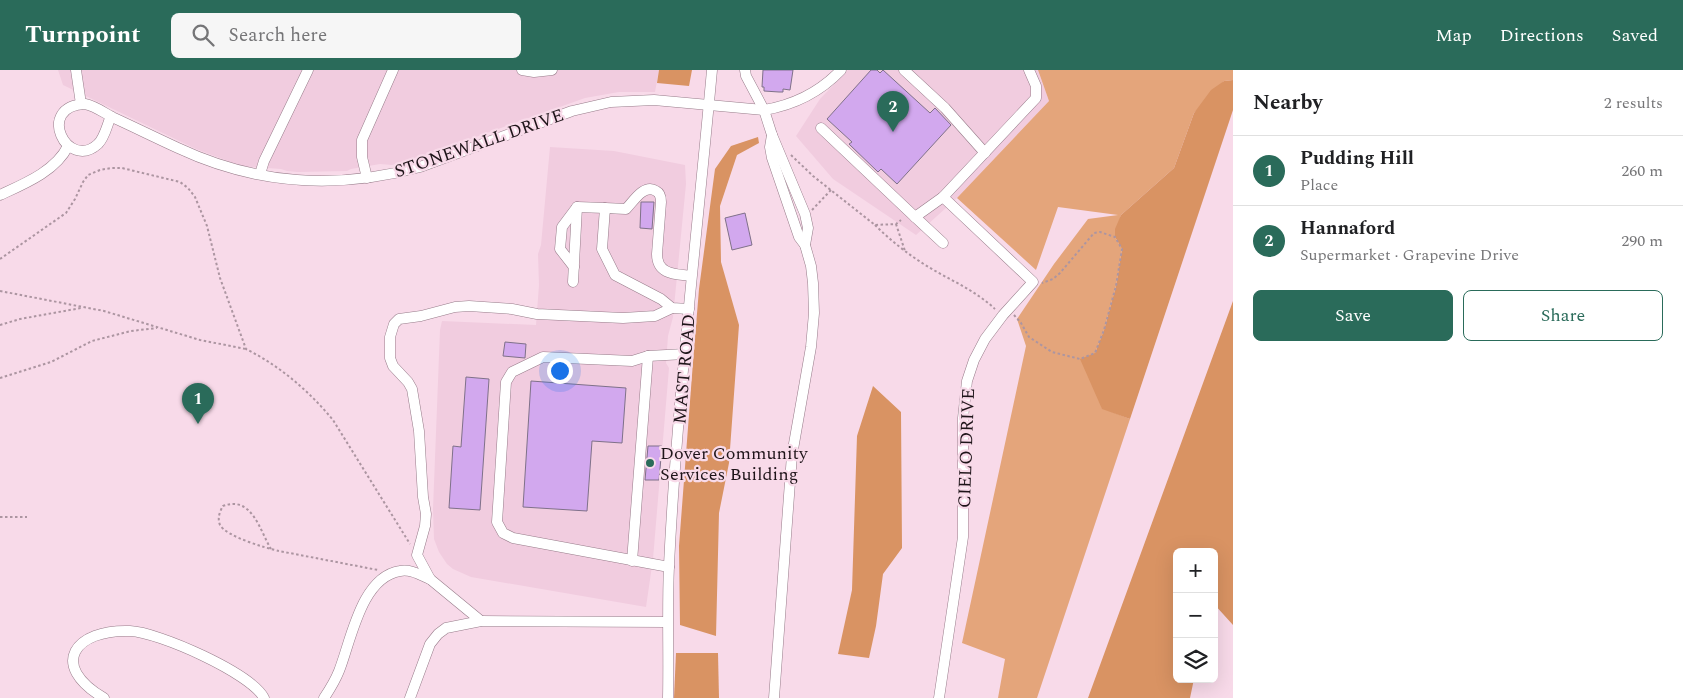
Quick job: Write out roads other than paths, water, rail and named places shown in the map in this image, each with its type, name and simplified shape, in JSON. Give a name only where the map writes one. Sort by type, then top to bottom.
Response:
[{"type":"street","points":[[76,70],[81,104],[70,107],[60,118],[58,126],[62,140],[68,146],[75,149],[91,148],[102,138],[111,116]]},
{"type":"street","points":[[260,174],[264,161],[308,70]]},
{"type":"street","points":[[367,178],[362,157],[362,140],[393,70]]},
{"type":"street","points":[[522,70],[534,72],[552,70]]},
{"type":"street","name":"MAST ROAD","points":[[668,698],[667,622],[669,567],[688,309],[712,70]]},
{"type":"street","points":[[745,70],[746,76],[764,110],[772,135],[770,147],[772,158],[799,237],[805,245],[813,283],[814,313],[811,348],[797,424],[792,464],[774,698]]},
{"type":"street","points":[[764,110],[776,108],[806,97],[826,85],[842,70]]},
{"type":"street","points":[[904,70],[945,108],[985,153]]},
{"type":"street","points":[[915,217],[943,197],[1036,98],[1036,86],[1030,70]]},
{"type":"street","name":"STONEWALL DRIVE","points":[[81,104],[92,106],[213,163],[260,174],[312,182],[367,178],[420,167],[538,123],[592,106],[635,100],[654,100],[764,110]]},
{"type":"street","points":[[821,128],[944,243]]},
{"type":"street","points":[[0,195],[21,186],[54,166],[64,155],[68,146]]},
{"type":"street","points":[[577,207],[626,209],[644,191],[650,189],[657,191],[661,202],[658,263],[663,270],[669,273],[691,276]]},
{"type":"street","name":"CIELO DRIVE","points":[[939,698],[963,537],[963,418],[967,381],[974,360],[985,339],[1033,282],[943,197]]},
{"type":"street","points":[[574,267],[560,249],[562,227],[577,207]]},
{"type":"street","points":[[573,282],[577,207]]},
{"type":"street","points":[[605,208],[602,248],[616,275],[661,299],[672,308]]},
{"type":"street","points":[[430,579],[417,555],[425,526],[426,514],[423,498],[419,431],[412,389],[393,366],[390,358],[390,337],[394,324],[399,320],[455,307],[469,306],[512,309],[537,314],[623,318],[655,316],[672,308],[688,309]]},
{"type":"street","points":[[669,567],[513,538],[503,533],[497,522],[506,382],[512,372],[543,357],[632,362],[648,356],[685,354]]},
{"type":"street","points":[[632,561],[648,356]]},
{"type":"street","points":[[324,698],[339,672],[356,620],[366,600],[374,586],[391,574],[401,571],[412,572],[430,579],[481,621]]},
{"type":"street","points":[[410,698],[430,644],[446,628],[481,621],[667,622]]},
{"type":"street","points":[[104,698],[93,692],[74,671],[73,653],[86,640],[99,635],[131,631],[207,657],[228,668],[250,683],[262,695],[270,698]]},
{"type":"place","name":"Hannaford","points":[[893,132]]},
{"type":"place","name":"Pudding Hill","points":[[198,424]]},
{"type":"place","name":"Dover Community Services Building","points":[[650,463]]}]
